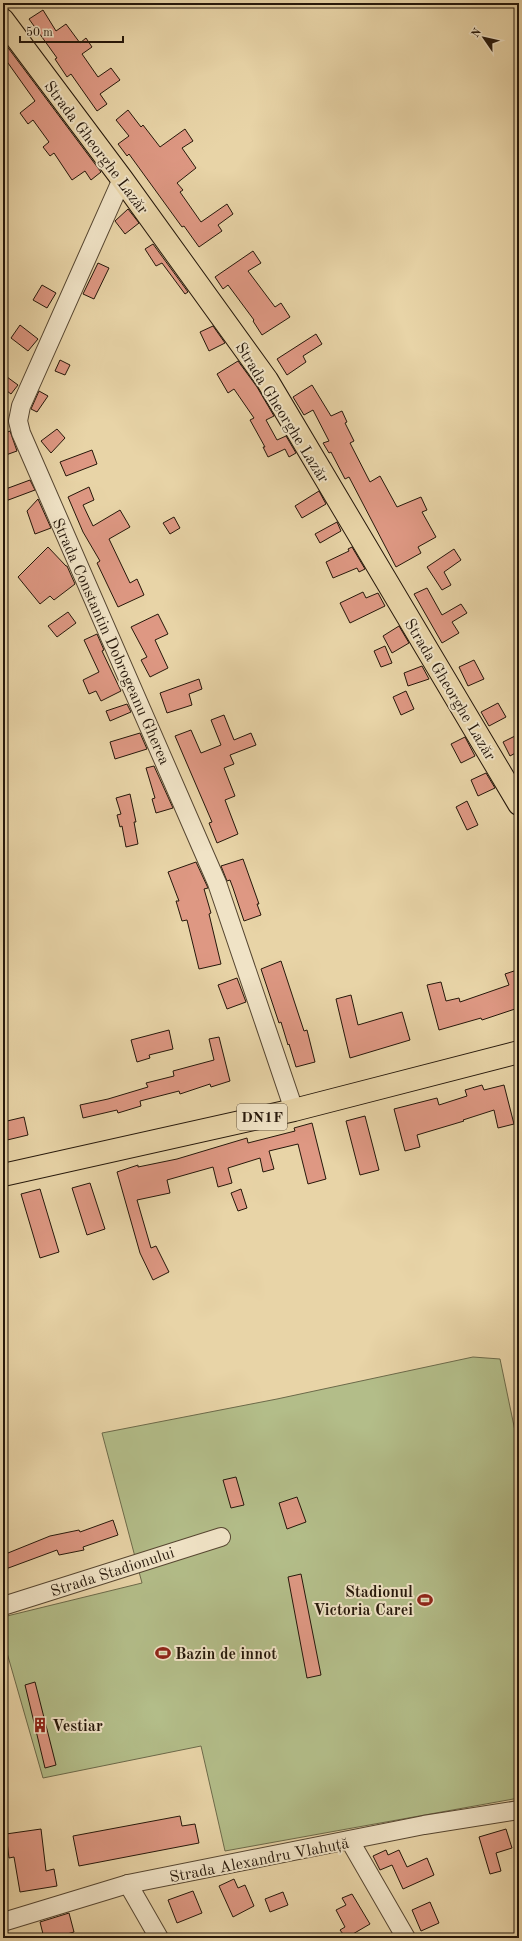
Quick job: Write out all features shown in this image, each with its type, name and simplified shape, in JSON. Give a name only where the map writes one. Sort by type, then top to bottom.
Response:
[{"type":"main road","name":"Strada Gheorghe Lazăr","points":[[3,20],[122,179],[267,380],[519,804]]},
{"type":"main road","name":"DN1F","points":[[3,1175],[294,1110],[519,1052]]},
{"type":"street","name":"Strada Constantin Dobrogeanu Gherea","points":[[122,179],[21,406],[18,421],[21,433],[217,883],[294,1110]]},
{"type":"street","name":"Strada Stadionului","points":[[3,1606],[221,1537]]},
{"type":"street","name":"Strada Alexandru Vlahuță","points":[[3,1922],[128,1884],[350,1841],[424,1825],[519,1810]]},
{"type":"street","points":[[350,1841],[406,1938]]},
{"type":"street","points":[[128,1884],[159,1938]]},
{"type":"green space","points":[[473,1357],[500,1359],[519,1450],[519,1798],[225,1851],[201,1746],[43,1778],[3,1639],[3,1617],[142,1583],[102,1433],[277,1399]]},
{"type":"building","points":[[43,10],[56,31],[66,24],[80,43],[86,38],[92,47],[82,54],[98,77],[111,68],[120,80],[100,94],[107,104],[97,111],[71,74],[67,77],[55,59],[57,58],[29,19]]},
{"type":"building","points":[[3,41],[101,172],[91,180],[85,171],[72,180],[54,153],[50,156],[43,147],[49,142],[33,120],[28,124],[20,113],[35,101],[3,56]]},
{"type":"building","points":[[128,110],[141,127],[143,125],[160,147],[185,129],[193,141],[182,148],[196,168],[177,183],[183,190],[180,192],[201,222],[227,204],[233,214],[218,225],[222,231],[199,247],[184,226],[182,227],[129,154],[127,156],[118,144],[129,136],[116,120]]},
{"type":"building","points":[[128,209],[139,223],[125,234],[115,221]]},
{"type":"building","points":[[153,244],[188,292],[185,294],[162,263],[156,266],[145,249]]},
{"type":"building","points":[[253,251],[261,263],[248,271],[275,307],[281,303],[290,317],[262,335],[253,321],[254,320],[228,285],[223,289],[215,277]]},
{"type":"building","points":[[98,263],[109,268],[94,299],[83,294]]},
{"type":"building","points":[[42,285],[56,293],[47,308],[33,300]]},
{"type":"building","points":[[20,325],[38,339],[28,351],[11,338]]},
{"type":"building","points":[[213,326],[225,343],[209,351],[200,332]]},
{"type":"building","points":[[316,334],[322,344],[303,356],[306,362],[287,375],[277,359]]},
{"type":"building","points":[[60,360],[70,365],[65,375],[55,371]]},
{"type":"building","points":[[238,361],[257,387],[274,416],[266,420],[277,440],[286,436],[296,453],[289,457],[285,449],[268,457],[263,447],[265,447],[250,420],[254,418],[234,389],[228,393],[217,374]]},
{"type":"building","points":[[3,374],[18,385],[11,394],[3,388]]},
{"type":"building","points":[[312,385],[331,416],[342,411],[347,422],[345,423],[354,441],[350,443],[370,482],[380,476],[397,507],[421,497],[427,510],[422,512],[436,537],[418,547],[421,553],[396,567],[349,477],[345,479],[331,452],[329,453],[323,443],[329,441],[313,410],[304,415],[293,397]]},
{"type":"building","points":[[39,391],[48,396],[37,412],[31,409]]},
{"type":"building","points":[[57,429],[65,438],[51,453],[41,441]]},
{"type":"building","points":[[10,431],[17,451],[3,456],[3,434]]},
{"type":"building","points":[[92,450],[97,464],[66,476],[60,462]]},
{"type":"building","points":[[30,480],[35,490],[3,502],[3,490]]},
{"type":"building","points":[[89,487],[94,500],[83,505],[93,526],[120,510],[130,527],[109,539],[130,583],[137,579],[144,595],[118,607],[97,563],[100,561],[83,532],[68,497]]},
{"type":"building","points":[[319,491],[326,504],[302,518],[295,506]]},
{"type":"building","points":[[38,499],[51,528],[35,534],[27,511]]},
{"type":"building","points":[[174,517],[180,528],[170,534],[163,523]]},
{"type":"building","points":[[337,522],[341,531],[320,543],[315,534]]},
{"type":"building","points":[[48,547],[67,566],[75,584],[54,600],[50,596],[40,604],[18,577]]},
{"type":"building","points":[[352,547],[365,569],[359,572],[357,568],[333,578],[326,562],[349,551],[348,549]]},
{"type":"building","points":[[454,549],[461,560],[444,572],[451,585],[442,590],[427,567]]},
{"type":"building","points":[[427,588],[442,615],[461,604],[467,613],[452,622],[459,633],[442,643],[414,594]]},
{"type":"building","points":[[363,592],[366,598],[378,593],[385,606],[350,623],[340,603]]},
{"type":"building","points":[[68,612],[76,623],[57,637],[48,626]]},
{"type":"building","points":[[158,614],[168,634],[155,640],[168,668],[150,677],[141,660],[147,657],[131,627]]},
{"type":"building","points":[[399,626],[409,643],[392,653],[383,636]]},
{"type":"building","points":[[97,634],[104,650],[102,651],[121,691],[101,701],[96,691],[89,694],[83,680],[99,672],[84,640]]},
{"type":"building","points":[[385,646],[392,663],[381,667],[374,651]]},
{"type":"building","points":[[474,660],[484,679],[468,686],[459,667]]},
{"type":"building","points":[[422,666],[429,679],[408,686],[404,673]]},
{"type":"building","points":[[199,679],[202,689],[189,694],[192,705],[167,713],[160,693]]},
{"type":"building","points":[[406,691],[414,709],[401,715],[393,697]]},
{"type":"building","points":[[498,703],[506,717],[489,726],[481,712]]},
{"type":"building","points":[[127,704],[131,712],[110,721],[106,711]]},
{"type":"building","points":[[224,715],[234,740],[251,733],[256,745],[230,755],[234,764],[224,768],[235,796],[225,800],[238,834],[217,843],[209,823],[212,822],[175,736],[191,730],[201,753],[221,745],[211,720]]},
{"type":"building","points":[[140,733],[147,749],[115,759],[110,742]]},
{"type":"building","points":[[519,734],[519,751],[510,756],[503,742]]},
{"type":"building","points":[[465,737],[475,756],[461,763],[451,744]]},
{"type":"building","points":[[154,766],[173,808],[156,813],[152,799],[155,798],[146,768]]},
{"type":"building","points":[[486,773],[495,788],[478,796],[471,780]]},
{"type":"building","points":[[130,794],[136,822],[134,822],[138,844],[126,847],[122,826],[120,827],[117,815],[121,814],[116,798]]},
{"type":"building","points":[[467,801],[478,825],[467,830],[456,807]]},
{"type":"building","points":[[243,859],[259,904],[257,904],[261,915],[244,921],[230,880],[227,881],[221,866]]},
{"type":"building","points":[[196,862],[208,888],[204,889],[211,913],[209,914],[221,964],[199,969],[187,920],[182,921],[176,901],[179,901],[168,872]]},
{"type":"building","points":[[281,961],[304,1031],[307,1030],[315,1062],[296,1067],[281,1022],[279,1023],[261,969]]},
{"type":"building","points":[[517,970],[519,977],[519,1011],[516,1011],[515,1009],[482,1020],[481,1018],[439,1030],[427,985],[441,982],[446,1001],[459,998],[460,1002],[509,985],[505,974]]},
{"type":"building","points":[[237,978],[246,1002],[227,1009],[218,985]]},
{"type":"building","points":[[351,995],[358,1025],[402,1012],[410,1040],[350,1058],[336,999]]},
{"type":"building","points":[[169,1030],[173,1049],[149,1055],[150,1058],[137,1062],[131,1040]]},
{"type":"building","points":[[219,1037],[230,1081],[211,1087],[210,1084],[180,1094],[179,1091],[140,1101],[141,1106],[118,1113],[117,1110],[83,1118],[80,1105],[108,1099],[148,1087],[146,1083],[174,1076],[173,1071],[214,1060],[209,1039]]},
{"type":"building","points":[[482,1085],[484,1090],[504,1085],[514,1124],[498,1128],[494,1110],[417,1135],[420,1147],[405,1151],[394,1109],[437,1098],[439,1105],[467,1096],[465,1090]]},
{"type":"building","points":[[365,1116],[379,1170],[360,1175],[346,1121]]},
{"type":"building","points":[[24,1117],[28,1135],[3,1141],[3,1122]]},
{"type":"building","points":[[312,1123],[326,1179],[308,1184],[298,1144],[269,1151],[274,1169],[263,1172],[260,1158],[228,1168],[232,1183],[218,1187],[213,1167],[167,1180],[170,1193],[137,1200],[151,1248],[156,1246],[169,1272],[153,1280],[140,1253],[117,1172],[138,1165],[138,1167],[177,1159],[247,1138],[248,1143],[295,1131],[294,1128]]},
{"type":"building","points":[[90,1183],[105,1229],[87,1235],[72,1188]]},
{"type":"building","points":[[40,1189],[59,1252],[40,1258],[21,1194]]},
{"type":"building","points":[[241,1189],[247,1208],[238,1211],[231,1193]]},
{"type":"building","points":[[236,1477],[244,1505],[231,1508],[223,1480]]},
{"type":"building","points":[[297,1497],[306,1522],[287,1529],[279,1503]]},
{"type":"building","points":[[113,1520],[118,1535],[83,1547],[84,1550],[59,1555],[57,1550],[3,1570],[3,1555],[50,1536],[79,1530],[80,1532]]},
{"type":"building","points":[[301,1574],[321,1675],[307,1678],[288,1577]]},
{"type":"building","name":"Vestiar","points":[[35,1682],[56,1765],[45,1768],[25,1685]]},
{"type":"building","points":[[180,1816],[182,1826],[195,1824],[199,1843],[79,1866],[73,1836]]},
{"type":"building","points":[[41,1829],[46,1871],[54,1869],[57,1886],[20,1892],[14,1857],[9,1858],[6,1834]]},
{"type":"building","points":[[506,1829],[512,1848],[496,1853],[501,1871],[490,1874],[479,1837]]},
{"type":"building","points":[[386,1850],[388,1855],[399,1850],[407,1867],[427,1858],[434,1875],[403,1889],[392,1865],[380,1870],[373,1856]]},
{"type":"building","points":[[234,1879],[238,1888],[245,1885],[254,1906],[233,1917],[219,1886]]},
{"type":"building","points":[[193,1891],[202,1913],[177,1923],[168,1900]]},
{"type":"building","points":[[283,1892],[288,1905],[270,1912],[265,1899]]},
{"type":"building","points":[[352,1894],[370,1924],[346,1938],[340,1930],[345,1927],[336,1910],[346,1905],[342,1898]]},
{"type":"building","points":[[430,1902],[439,1923],[421,1931],[412,1910]]},
{"type":"building","points":[[69,1913],[74,1932],[60,1936],[60,1938],[44,1938],[40,1922]]},
{"type":"place","name":"Stadionul Victoria Carei","points":[[425,1600]]},
{"type":"place","name":"Bazin de innot","points":[[163,1653]]},
{"type":"place","name":"Vestiar","points":[[40,1725]]}]
